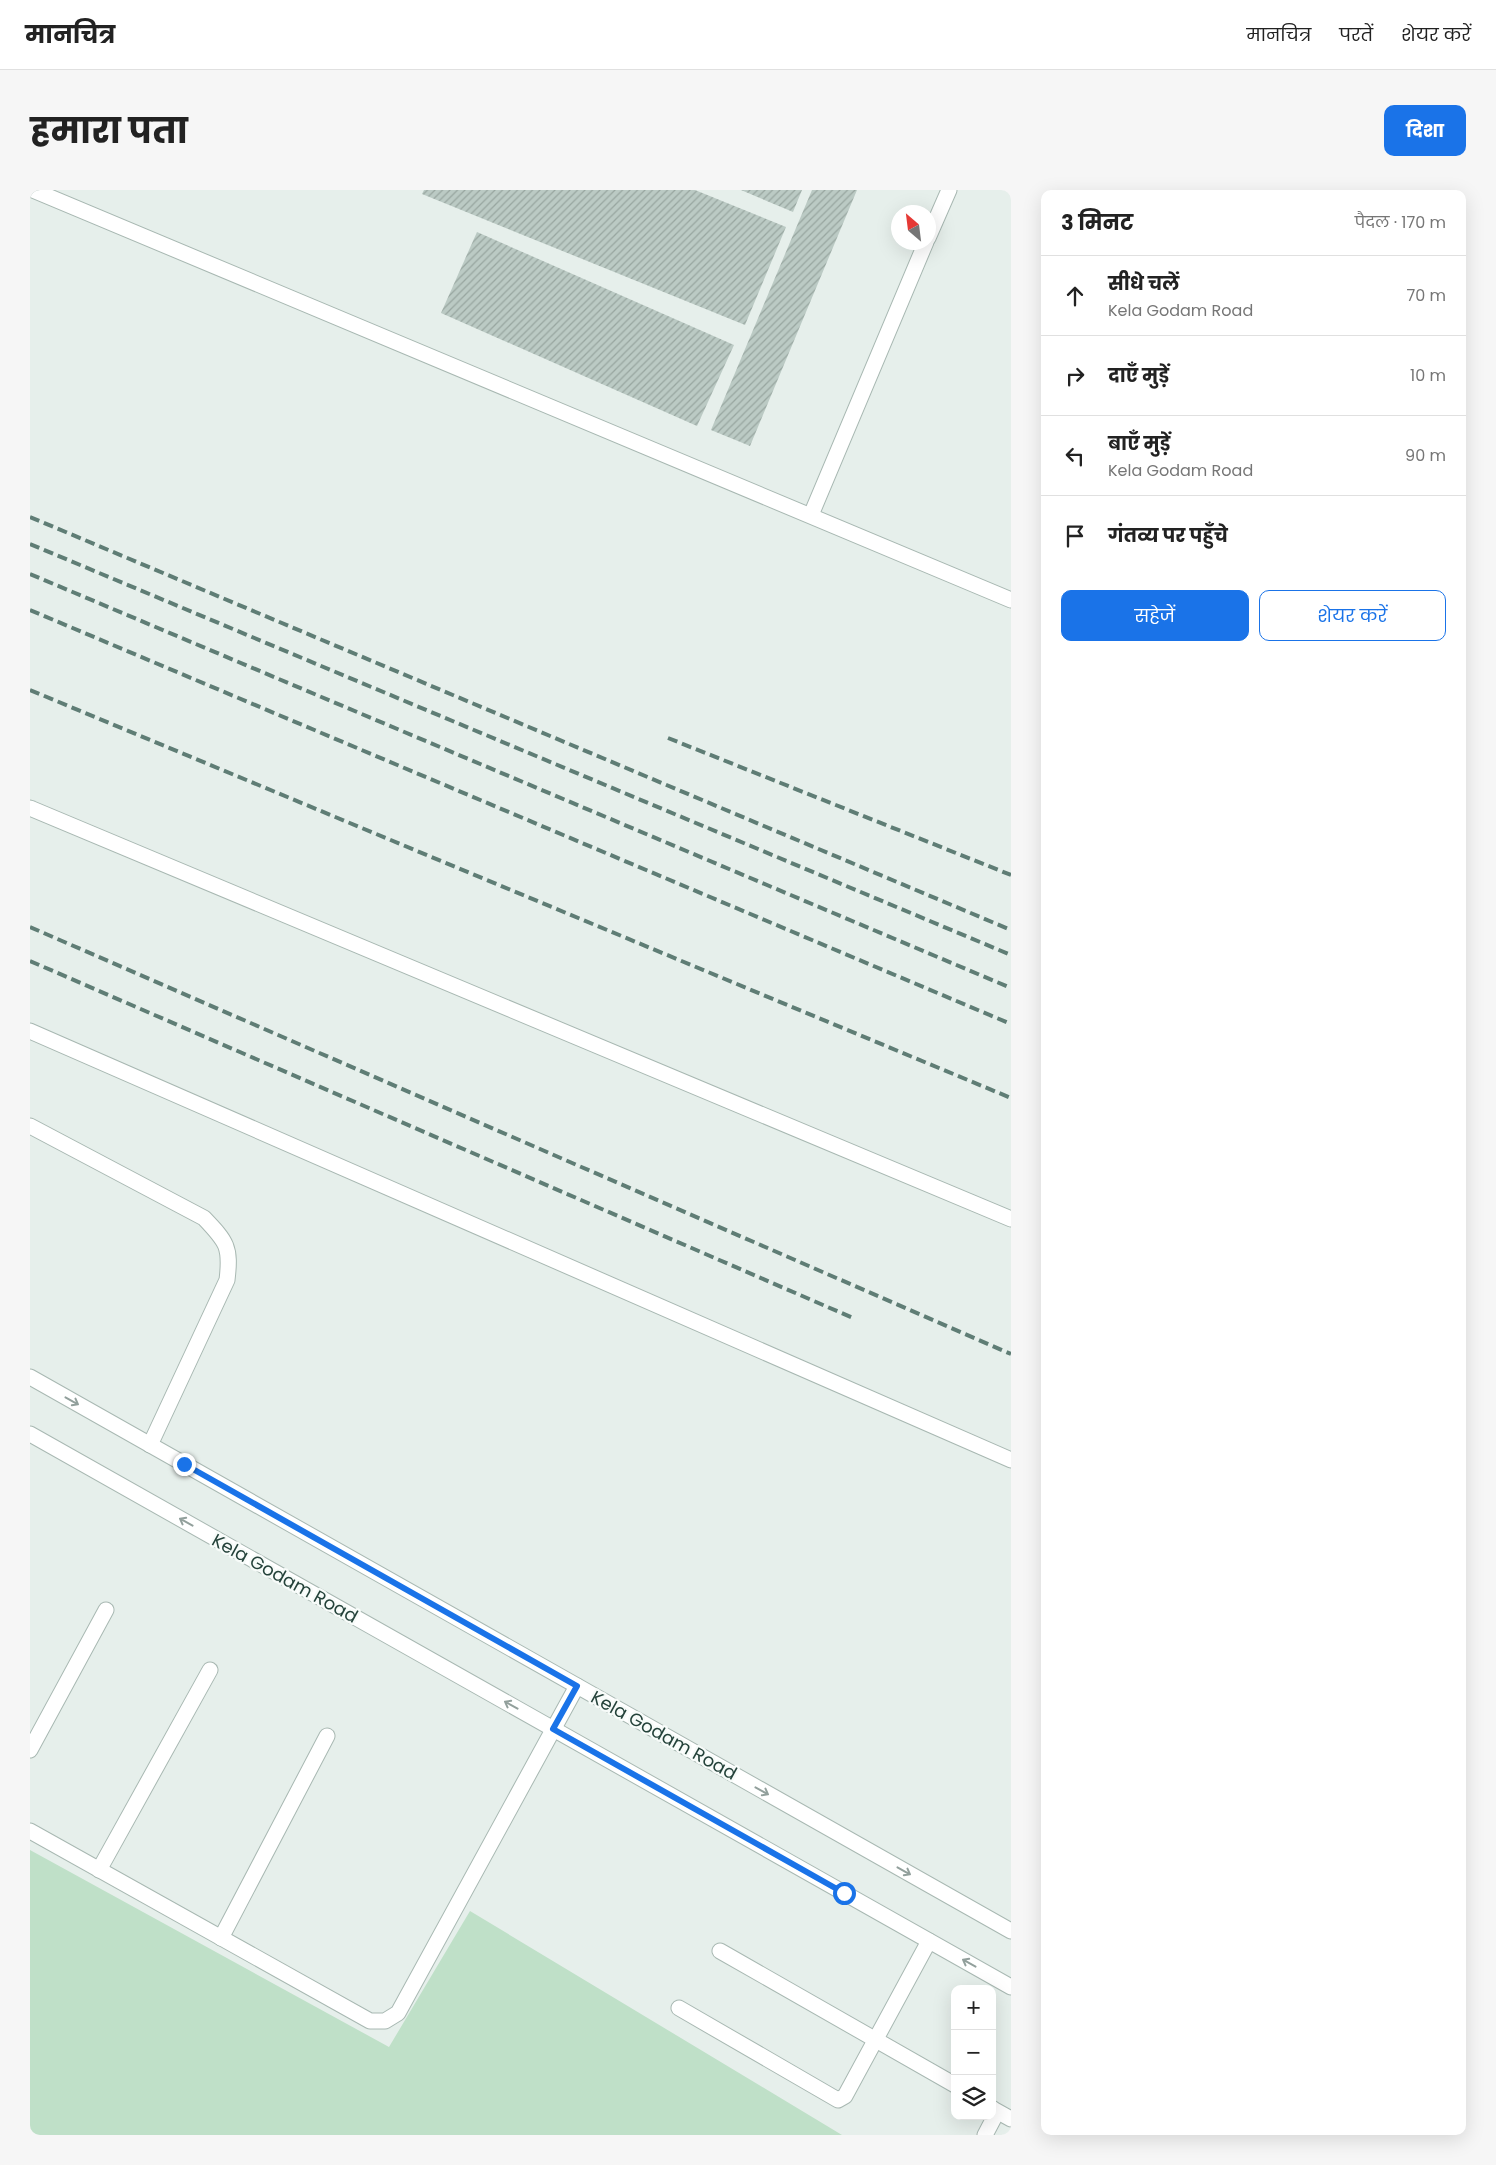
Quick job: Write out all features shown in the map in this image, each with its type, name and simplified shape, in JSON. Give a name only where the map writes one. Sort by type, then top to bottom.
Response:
[{"type":"street","points":[[33,190],[1011,600]]},
{"type":"street","points":[[936,220],[949,190]]},
{"type":"street","points":[[811,515],[923,250]]},
{"type":"street","points":[[30,808],[1011,1219]]},
{"type":"street","points":[[30,1031],[1011,1460]]},
{"type":"street","points":[[30,1126],[204,1218],[220,1235],[230,1256],[227,1280],[150,1445]]},
{"type":"street","name":"Kela Godam Road","points":[[30,1377],[1011,1931]]},
{"type":"street","name":"Kela Godam Road","points":[[30,1434],[1011,1987]]},
{"type":"street","points":[[30,1750],[106,1610]]},
{"type":"street","points":[[99,1870],[210,1670]]},
{"type":"street","points":[[30,1831],[370,2021],[385,2022],[398,2013],[577,1686]]},
{"type":"street","points":[[221,1938],[327,1736]]},
{"type":"street","points":[[679,2008],[838,2100],[845,2096],[930,1941]]},
{"type":"street","points":[[720,1951],[951,2083]]},
{"type":"street","points":[[996,2111],[1011,2119]]},
{"type":"street","points":[[986,2135],[994,2120]]},
{"type":"green space","points":[[30,1850],[389,2047],[470,1911],[842,2135],[30,2135]]},
{"type":"building","points":[[424,190],[695,190],[786,227],[745,325],[422,194]]},
{"type":"building","points":[[741,190],[802,190],[793,212]]},
{"type":"building","points":[[812,190],[857,190],[750,446],[711,430]]},
{"type":"building","points":[[477,232],[734,345],[697,426],[441,313]]},
{"type":"railway","points":[[30,517],[1011,930]]},
{"type":"railway","points":[[30,544],[1011,955]]},
{"type":"railway","points":[[30,574],[1011,988]]},
{"type":"railway","points":[[30,610],[1011,1024]]},
{"type":"railway","points":[[30,690],[1011,1098]]},
{"type":"railway","points":[[668,738],[1011,875]]},
{"type":"railway","points":[[30,927],[1011,1354]]},
{"type":"railway","points":[[30,961],[853,1318]]},
{"type":"route","points":[[184,1464],[577,1686],[553,1729],[844,1893]]}]
